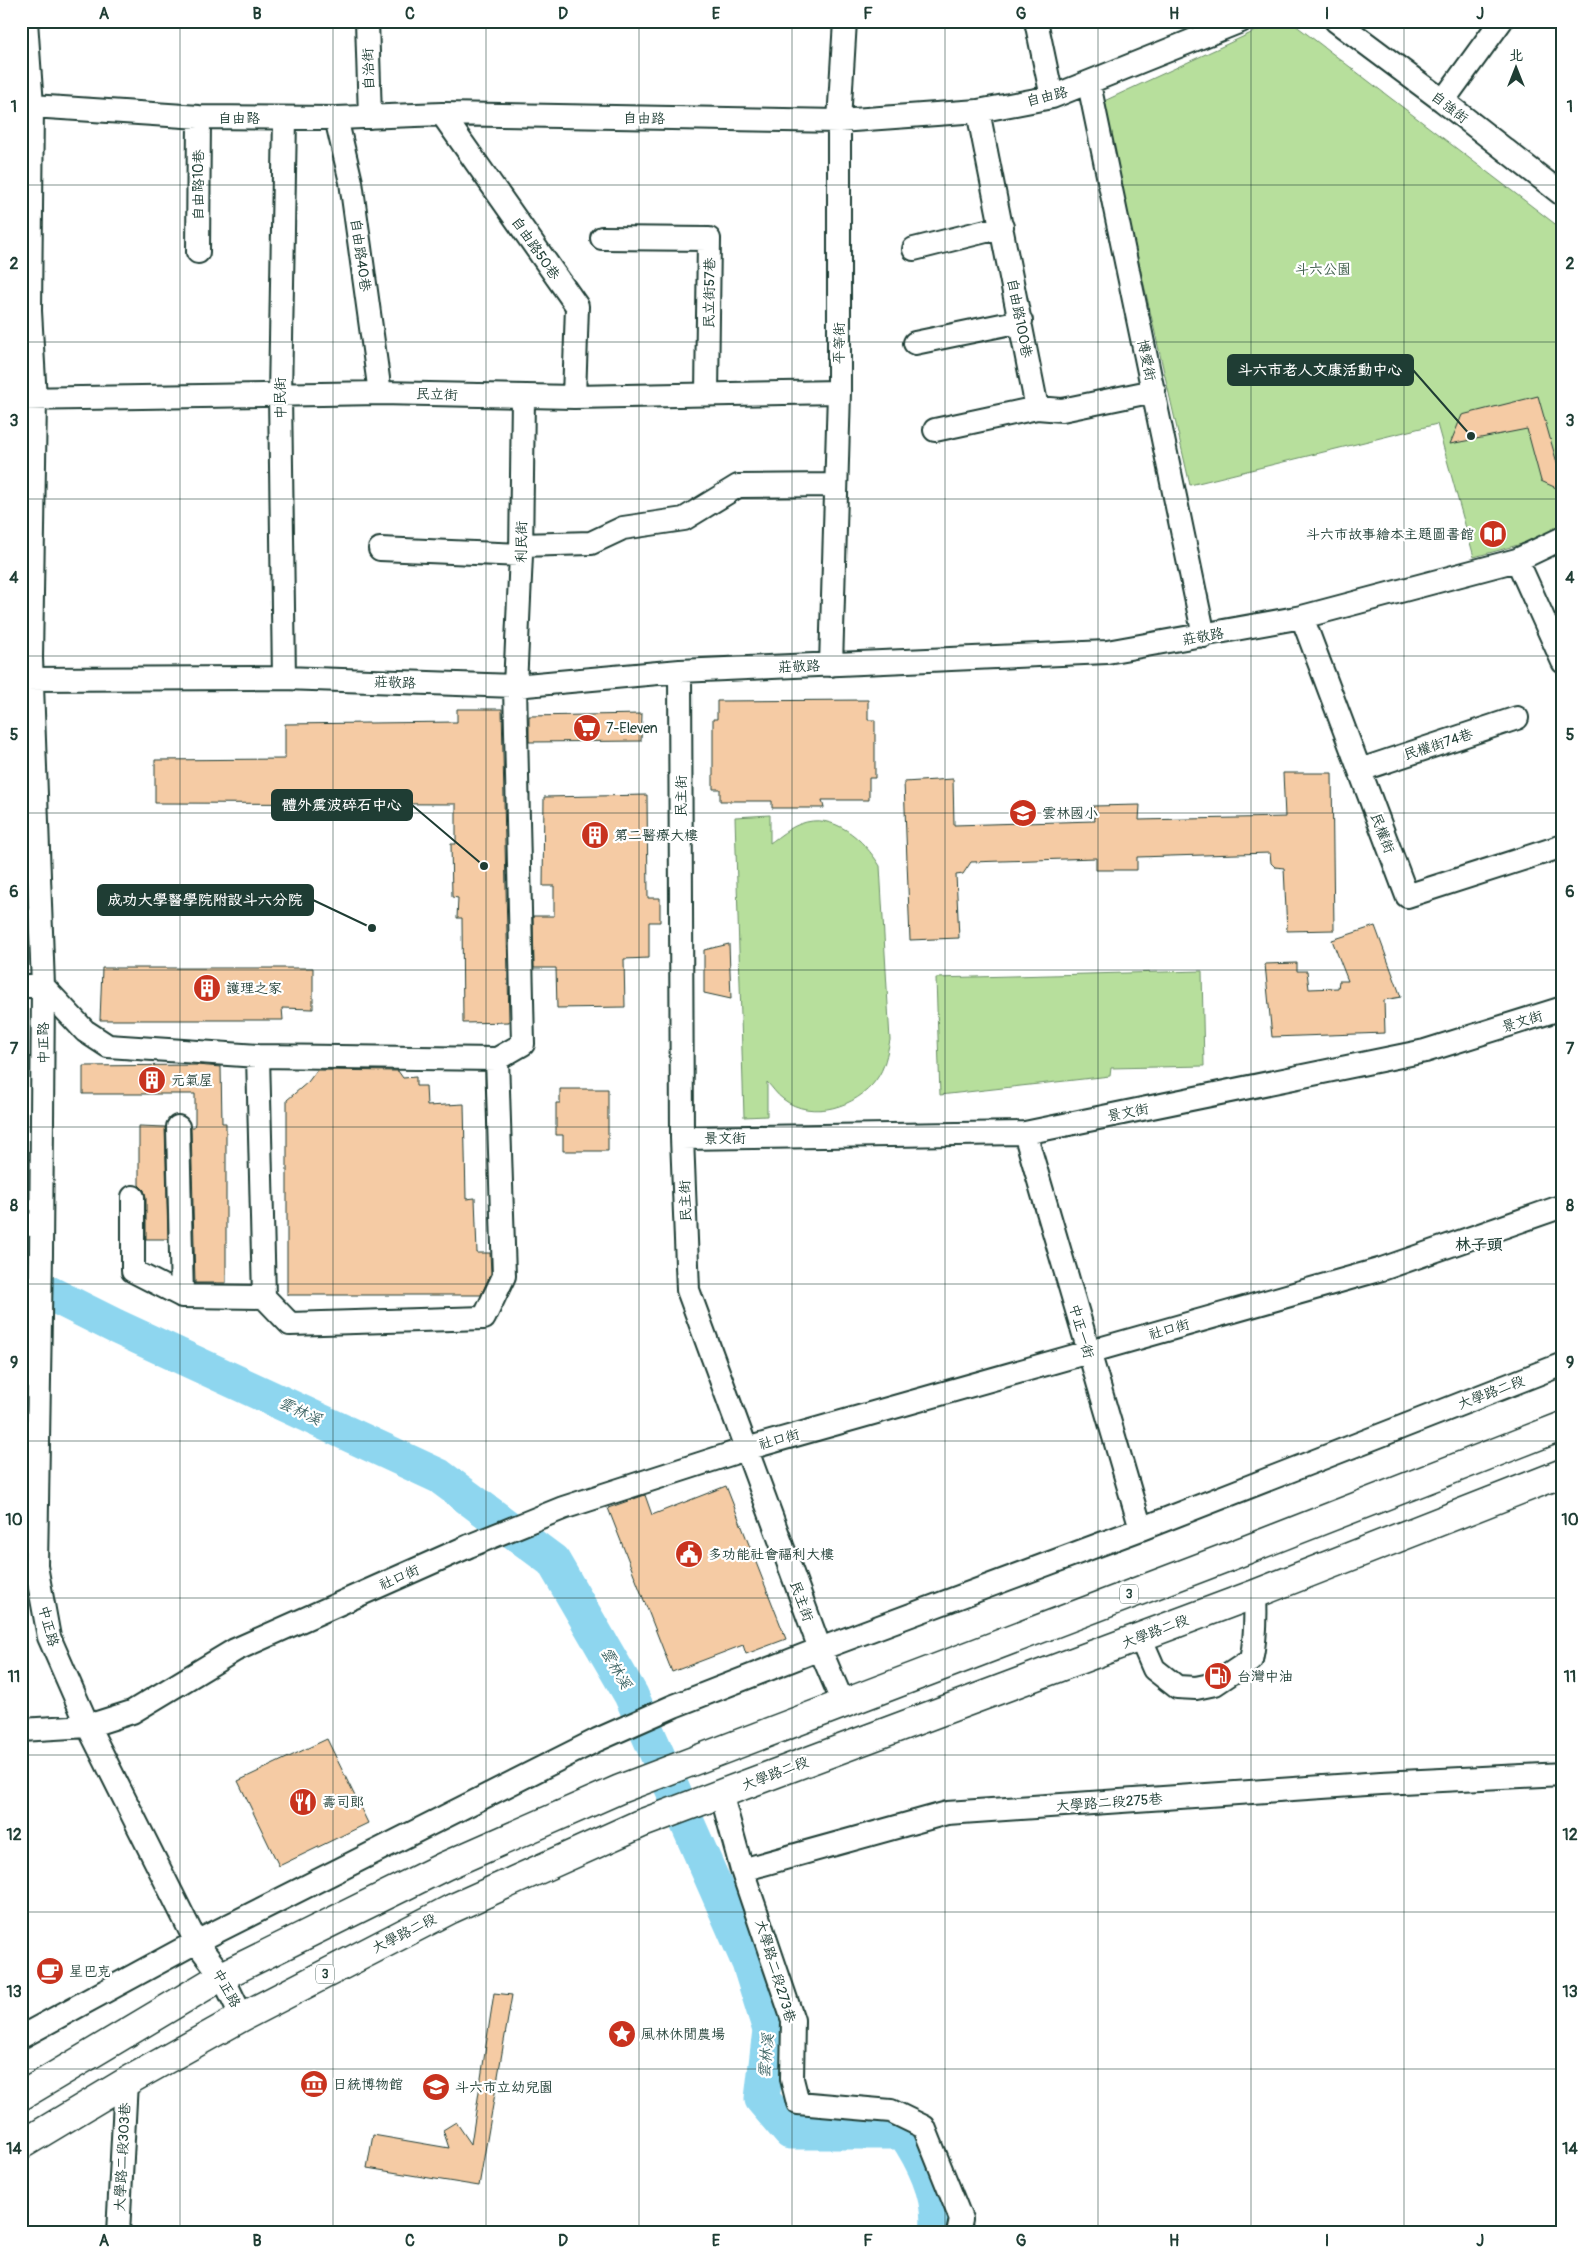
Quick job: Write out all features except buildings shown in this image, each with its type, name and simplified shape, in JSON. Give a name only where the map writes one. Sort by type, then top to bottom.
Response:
[{"type":"main road","name":"3","points":[[21,2096],[222,1976],[445,1866],[620,1789],[1563,1426]]},
{"type":"main road","name":"大學路二段","points":[[21,2145],[126,2082],[242,2017],[451,1909],[640,1824],[1254,1594],[1563,1473]]},
{"type":"main road","points":[[1072,1616],[1086,1657]]},
{"type":"street","name":"中正路","points":[[26,21],[24,46],[32,106],[25,203],[28,399],[26,679],[32,986],[31,1225],[42,1254],[36,1566],[49,1637],[88,1726],[196,1942],[222,1976],[242,2017]]},
{"type":"street","name":"自治街","points":[[366,21],[370,117]]},
{"type":"street","name":"平等街","points":[[831,665],[839,392],[839,121],[845,21]]},
{"type":"street","points":[[1036,21],[1052,98]]},
{"type":"street","name":"自由路","points":[[32,106],[199,117],[336,118],[442,114],[839,121],[978,111],[1052,98],[1241,21]]},
{"type":"street","name":"自強街","points":[[1336,21],[1443,101],[1563,195]]},
{"type":"street","points":[[1443,101],[1501,21]]},
{"type":"street","name":"博愛街","points":[[1090,84],[1204,636]]},
{"type":"street","name":"自由路100巷","points":[[978,111],[1037,408]]},
{"type":"street","name":"自由路50巷","points":[[442,114],[577,306],[574,397]]},
{"type":"street","name":"自由路10巷","points":[[198,252],[199,117]]},
{"type":"street","name":"中民街","points":[[284,678],[280,395],[285,118]]},
{"type":"street","name":"自由路40巷","points":[[336,118],[351,182],[380,392]]},
{"type":"street","points":[[914,249],[1002,227]]},
{"type":"street","name":"民立街57巷","points":[[602,238],[709,239],[707,394]]},
{"type":"street","points":[[915,343],[1021,321]]},
{"type":"street","points":[[935,430],[1037,408],[1062,410],[1154,391]]},
{"type":"street","name":"民立街","points":[[28,399],[380,392],[523,397],[839,392]]},
{"type":"street","name":"利民街","points":[[497,1058],[523,1044],[515,686],[521,550],[523,397]]},
{"type":"street","points":[[380,549],[521,550],[591,543],[623,528],[684,519],[738,486],[836,485]]},
{"type":"street","name":"莊敬路","points":[[26,679],[284,678],[515,686],[680,671],[1107,652],[1302,617],[1517,560],[1563,538]]},
{"type":"street","points":[[1517,560],[1563,662]]},
{"type":"street","name":"民權街","points":[[1302,617],[1407,896],[1563,846]]},
{"type":"street","name":"民主街","points":[[680,671],[682,1138],[688,1290],[820,1649],[843,1703]]},
{"type":"street","name":"民權街74巷","points":[[1360,770],[1517,718]]},
{"type":"street","points":[[32,986],[85,1031],[108,1046],[258,1056],[497,1058],[504,1276],[484,1318],[290,1324],[264,1297],[258,1056]]},
{"type":"street","name":"景文街","points":[[682,1138],[1025,1132],[1426,1051],[1563,1008]]},
{"type":"street","points":[[178,1127],[182,1296]]},
{"type":"street","name":"中正一街","points":[[1025,1132],[1088,1352],[1142,1529]]},
{"type":"street","points":[[133,1197],[132,1271],[182,1296],[264,1297]]},
{"type":"street","name":"社口街","points":[[21,1730],[88,1726],[132,1712],[235,1650],[468,1546],[562,1508],[746,1449],[1382,1269],[1563,1206]]},
{"type":"street","name":"大學路二段","points":[[21,2037],[196,1942],[597,1740],[674,1706],[820,1649],[1142,1529],[1563,1364]]},
{"type":"street","points":[[1140,1636],[1154,1669],[1177,1687],[1196,1688],[1215,1684],[1251,1660],[1256,1627],[1254,1594]]},
{"type":"street","name":"大學路二段275巷","points":[[742,1870],[947,1813],[1371,1784],[1563,1774]]},
{"type":"street","points":[[715,1795],[742,1870]]},
{"type":"street","name":"大學路二段273巷","points":[[742,1870],[793,2020],[792,2079],[798,2102],[891,2111],[924,2127],[960,2219],[958,2233]]},
{"type":"street","name":"大學路二段303巷","points":[[118,2233],[126,2082]]},
{"type":"green space","name":"斗六公園","points":[[1277,21],[1290,21],[1563,230],[1563,530],[1529,542],[1474,557],[1437,424],[1190,485],[1102,102]]},
{"type":"green space","points":[[770,815],[770,843],[800,824],[825,821],[847,830],[857,838],[880,866],[890,1040],[884,1066],[876,1080],[868,1089],[846,1104],[820,1110],[794,1106],[783,1099],[767,1082],[767,1116],[744,1117],[735,817]]},
{"type":"green space","points":[[1202,971],[1204,1066],[1111,1068],[1110,1076],[940,1095],[936,978]]},
{"type":"waterway","name":"雲林溪","points":[[21,1279],[115,1326],[439,1476],[553,1561],[631,1695],[749,1963],[770,2030],[762,2099],[790,2132],[904,2132],[930,2180],[937,2206],[937,2233]]},
{"type":"place","name":"斗六市老人文康活動中心","points":[[1471,436]]},
{"type":"place","name":"斗六市故事繪本主題圖書館","points":[[1493,534]]},
{"type":"place","name":"7-Eleven","points":[[587,728]]},
{"type":"place","name":"雲林國小","points":[[1023,813]]},
{"type":"place","name":"第二醫療大樓","points":[[595,835]]},
{"type":"place","name":"體外震波碎石中心","points":[[484,866]]},
{"type":"place","name":"成功大學醫學院附設斗六分院","points":[[372,928]]},
{"type":"place","name":"護理之家","points":[[207,988]]},
{"type":"place","name":"元氣屋","points":[[152,1080]]},
{"type":"place","name":"多功能社會福利大樓","points":[[689,1554]]},
{"type":"place","name":"台灣中油","points":[[1218,1676]]},
{"type":"place","name":"壽司郎","points":[[303,1802]]},
{"type":"place","name":"星巴克","points":[[50,1971]]},
{"type":"place","name":"風林休閒農場","points":[[622,2034]]},
{"type":"place","name":"日統博物館","points":[[314,2084]]},
{"type":"place","name":"斗六市立幼兒園","points":[[436,2087]]},
{"type":"district","name":"林子頭","points":[[1479,1244]]}]
